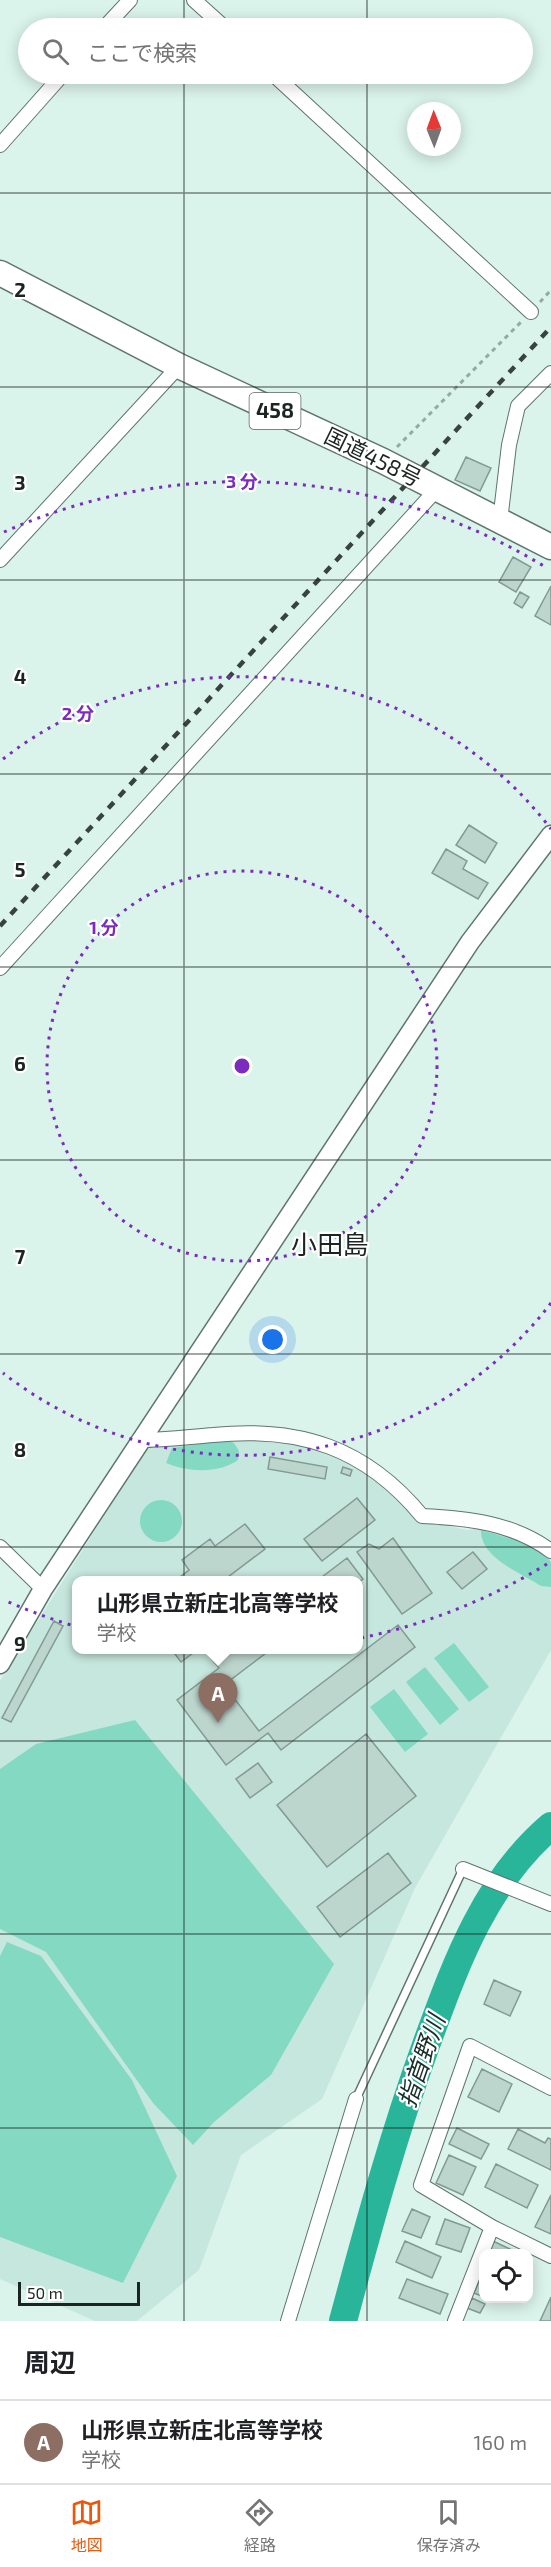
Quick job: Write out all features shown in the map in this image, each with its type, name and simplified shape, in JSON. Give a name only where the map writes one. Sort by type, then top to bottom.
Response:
[{"type":"highway","name":"国道458号","points":[[0,273],[179,366],[383,461],[551,547]]},
{"type":"street","points":[[113,18],[130,0]]},
{"type":"street","points":[[194,0],[214,18]]},
{"type":"street","points":[[0,145],[54,84]]},
{"type":"street","points":[[284,84],[531,312]]},
{"type":"street","points":[[0,560],[179,366]]},
{"type":"street","points":[[500,521],[509,445],[518,406],[551,373]]},
{"type":"street","points":[[0,968],[437,489]]},
{"type":"street","points":[[0,1664],[43,1588],[139,1440],[470,942],[551,835]]},
{"type":"street","points":[[139,1440],[178,1440],[213,1434],[261,1433],[309,1438],[344,1452],[378,1472],[402,1492],[422,1516],[453,1517],[514,1530],[551,1551]]},
{"type":"street","points":[[0,1547],[43,1588]]},
{"type":"street","points":[[463,1869],[551,1904]]},
{"type":"street","points":[[551,2088],[470,2046],[420,2186],[492,2228],[551,2256]]},
{"type":"street","points":[[288,2321],[356,2099]]},
{"type":"street","points":[[455,2321],[492,2228]]},
{"type":"lane","points":[[356,2099],[463,1869]]},
{"type":"path","points":[[383,461],[551,290]]},
{"type":"shaded area","points":[[226,1437],[307,1441],[373,1472],[420,1520],[467,1530],[486,1528],[526,1543],[551,1557],[551,1650],[415,1888],[322,2099],[241,2155],[199,2270],[137,2321],[95,2321],[0,2279],[0,1681],[150,1443],[178,1445]]},
{"type":"green space","points":[[226,1440],[234,1443],[239,1451],[238,1460],[230,1465],[222,1468],[193,1470],[166,1463],[172,1448]]},
{"type":"green space","points":[[161,1500],[176,1506],[182,1521],[176,1536],[161,1542],[146,1536],[140,1521],[146,1506]]},
{"type":"green space","points":[[481,1530],[528,1545],[544,1555],[551,1562],[551,1587],[541,1586],[494,1556],[482,1540]]},
{"type":"green space","points":[[454,1643],[489,1687],[469,1702],[434,1658]]},
{"type":"green space","points":[[425,1667],[459,1709],[440,1725],[406,1682]]},
{"type":"green space","points":[[394,1689],[428,1734],[405,1752],[370,1707]]},
{"type":"green space","points":[[135,1720],[334,1964],[271,2075],[214,2122],[193,2145],[153,2103],[46,1952],[0,1929],[0,1769],[36,1744]]},
{"type":"green space","points":[[7,1942],[41,1956],[132,2080],[177,2176],[123,2283],[0,2237],[0,1956]]},
{"type":"building","points":[[466,457],[491,468],[480,491],[455,480]]},
{"type":"building","points":[[513,557],[531,567],[516,592],[499,582]]},
{"type":"building","points":[[551,586],[551,625],[535,616]]},
{"type":"building","points":[[520,592],[529,597],[522,608],[514,603]]},
{"type":"building","points":[[469,825],[497,843],[485,863],[456,845]]},
{"type":"building","points":[[446,849],[467,861],[463,869],[488,883],[478,899],[432,873]]},
{"type":"building","points":[[270,1457],[327,1467],[325,1479],[268,1469]]},
{"type":"building","points":[[343,1467],[352,1470],[350,1476],[341,1473]]},
{"type":"building","points":[[357,1498],[375,1520],[322,1561],[304,1539]]},
{"type":"building","points":[[245,1524],[265,1549],[229,1576],[181,1576],[189,1570],[182,1560],[210,1539],[215,1546]]},
{"type":"building","points":[[393,1538],[432,1593],[402,1614],[357,1552],[369,1544],[379,1549]]},
{"type":"building","points":[[473,1552],[487,1569],[462,1589],[447,1572]]},
{"type":"building","points":[[347,1558],[361,1576],[323,1576]]},
{"type":"building","points":[[54,1621],[63,1626],[11,1722],[2,1718]]},
{"type":"building","points":[[398,1625],[415,1647],[281,1750],[268,1733],[226,1765],[177,1700],[219,1668],[207,1654],[219,1656],[222,1654],[265,1654],[224,1685],[259,1731],[360,1654],[363,1654]]},
{"type":"building","points":[[175,1654],[192,1654],[181,1662]]},
{"type":"building","points":[[366,1734],[416,1796],[327,1867],[277,1805]]},
{"type":"building","points":[[258,1763],[272,1782],[250,1798],[236,1779]]},
{"type":"building","points":[[388,1853],[411,1883],[340,1937],[317,1907]]},
{"type":"building","points":[[494,1980],[521,1992],[510,2016],[484,2004]]},
{"type":"building","points":[[482,2069],[512,2084],[499,2112],[468,2097]]},
{"type":"building","points":[[457,2128],[489,2144],[481,2159],[449,2144]]},
{"type":"building","points":[[518,2129],[545,2143],[548,2138],[551,2139],[551,2170],[508,2149]]},
{"type":"building","points":[[449,2155],[476,2167],[463,2195],[436,2183]]},
{"type":"building","points":[[496,2164],[538,2185],[527,2208],[485,2187]]},
{"type":"building","points":[[551,2195],[551,2234],[535,2227]]},
{"type":"building","points":[[412,2209],[430,2217],[421,2238],[402,2231]]},
{"type":"building","points":[[445,2219],[470,2228],[461,2252],[436,2244]]},
{"type":"building","points":[[405,2241],[441,2257],[432,2278],[396,2262]]},
{"type":"building","points":[[493,2241],[510,2249],[489,2249]]},
{"type":"building","points":[[407,2279],[448,2294],[440,2314],[399,2298]]},
{"type":"building","points":[[479,2282],[479,2295],[474,2293]]},
{"type":"building","points":[[551,2297],[551,2321],[540,2321]]},
{"type":"building","points":[[472,2298],[485,2304],[480,2313],[467,2308]]},
{"type":"waterway","name":"指首野川","points":[[343,2321],[403,2113],[448,1985],[474,1927],[507,1873],[551,1826]]},
{"type":"railway","points":[[0,926],[551,327]]},
{"type":"place","name":"山形県立新庄北高等学校","points":[[218,1723]]},
{"type":"district","name":"小田島","points":[[330,1245]]}]
